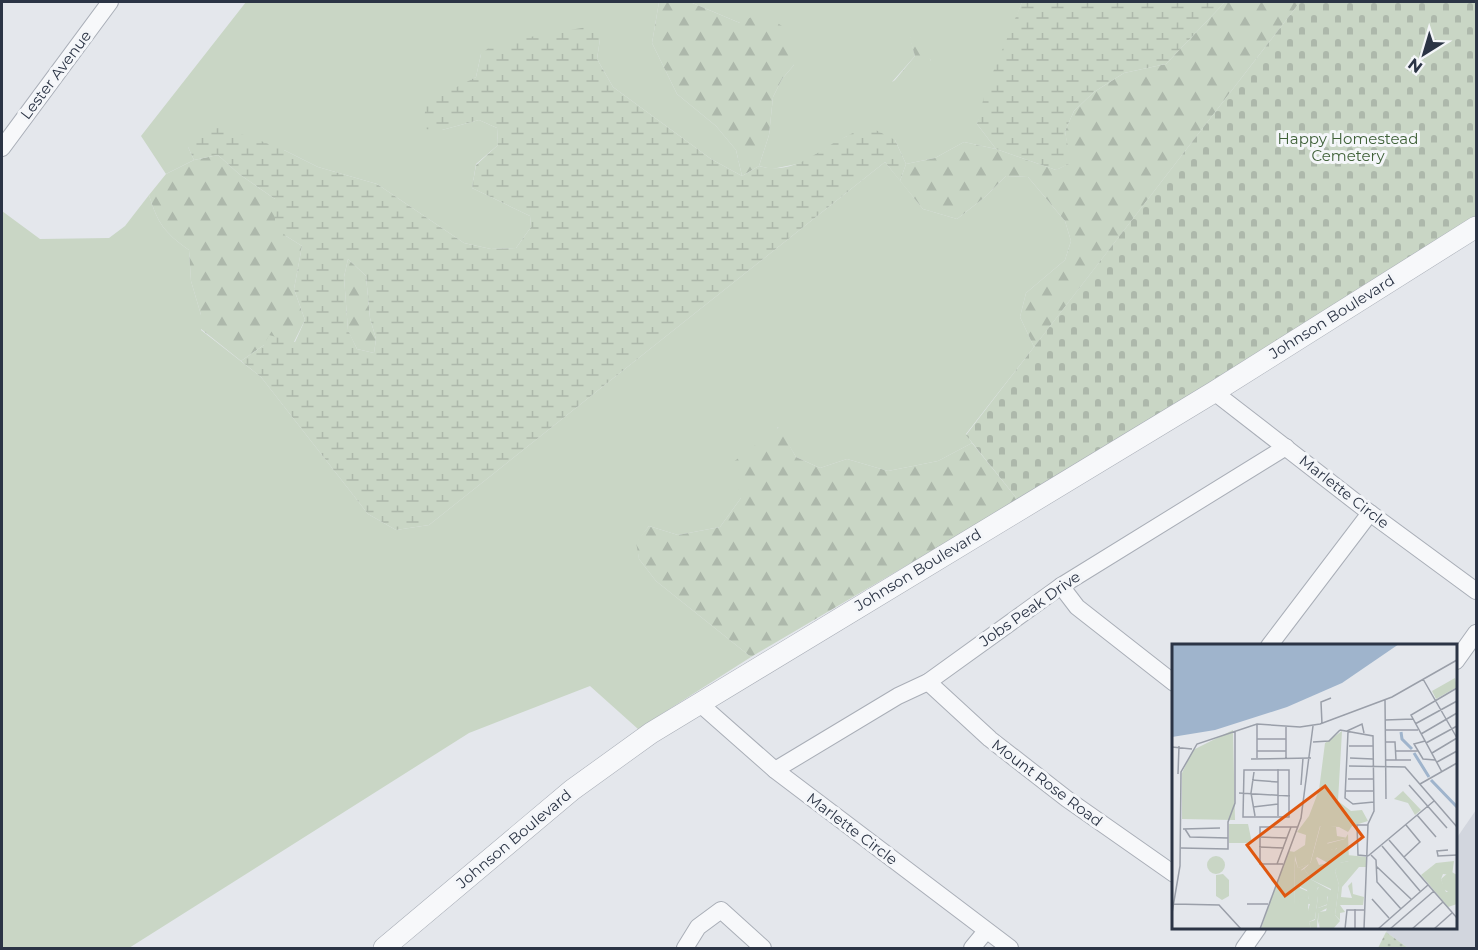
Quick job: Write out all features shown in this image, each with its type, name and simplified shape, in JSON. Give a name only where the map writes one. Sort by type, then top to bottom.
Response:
[{"type":"street","name":"Lester Avenue","points":[[2,148],[110,2]]},
{"type":"street","name":"Johnson Boulevard","points":[[384,948],[572,790],[651,733],[1214,392],[1476,227]]},
{"type":"street","name":"Marlette Circle","points":[[1214,392],[1370,513],[1476,591]]},
{"type":"street","name":"Jobs Peak Drive","points":[[775,770],[898,696],[928,682],[1061,586],[1286,447]]},
{"type":"street","points":[[1270,644],[1370,513]]},
{"type":"street","points":[[1061,586],[1077,607],[1172,682]]},
{"type":"street","points":[[1457,658],[1476,633]]},
{"type":"street","name":"Mount Rose Road","points":[[928,682],[990,739],[1032,773],[1172,873]]},
{"type":"street","name":"Marlette Circle","points":[[699,703],[775,770],[1010,948]]},
{"type":"street","points":[[685,948],[698,927],[721,910],[763,948]]},
{"type":"street","points":[[1244,948],[1254,929]]},
{"type":"street","points":[[972,948],[986,931]]},
{"type":"shaded area","points":[[1476,810],[1476,948],[1408,948],[1386,932],[1388,929],[1457,929],[1457,838]]},
{"type":"green space","points":[[246,2],[659,2],[652,43],[677,94],[716,126],[736,150],[742,176],[711,159],[613,87],[597,59],[600,39],[481,54],[476,77],[454,90],[442,130],[479,120],[497,128],[498,145],[476,164],[472,188],[530,216],[531,227],[516,248],[491,249],[464,243],[377,184],[318,167],[284,150],[188,147],[194,160],[166,174],[141,136]]},
{"type":"green space","points":[[659,2],[690,2],[740,23],[761,12],[782,26],[794,65],[782,79],[773,97],[769,135],[759,166],[742,176],[736,150],[716,126],[677,94],[652,43]]},
{"type":"green space","points":[[690,2],[1022,2],[977,124],[996,149],[964,142],[935,158],[906,164],[895,140],[847,136],[802,163],[772,169],[759,166],[769,135],[773,97],[782,79],[794,65],[740,23]],"holes":[[[910,37],[931,60],[892,82],[915,56]]]},
{"type":"green space","points":[[1022,2],[1225,2],[1166,64],[1124,73],[1094,92],[1074,111],[1065,131],[1071,163],[1056,170],[996,149],[977,124],[986,89]]},
{"type":"green space","points":[[1225,2],[1300,2],[1034,347],[1020,317],[1026,293],[1065,260],[1071,241],[1065,221],[1028,177],[1006,176],[985,197],[957,219],[923,209],[900,181],[906,164],[935,158],[964,142],[996,149],[1056,170],[1070,163],[1065,131],[1074,111],[1094,92],[1124,73],[1166,64]]},
{"type":"green space","name":"Happy Homestead Cemetery","points":[[1300,2],[1476,2],[1476,217],[1268,352],[1018,500],[966,435]]},
{"type":"green space","points":[[593,26],[600,39],[597,59],[613,87],[711,159],[742,176],[759,166],[784,168],[795,165],[836,142],[870,127],[895,140],[906,164],[900,181],[885,162],[429,525],[396,530],[368,514],[261,377],[241,361],[264,345],[269,335],[295,342],[305,320],[294,289],[302,246],[286,236],[275,225],[275,199],[239,174],[218,155],[194,160],[188,147],[197,130],[220,128],[251,137],[318,167],[377,184],[464,243],[491,249],[516,248],[531,227],[530,216],[472,188],[476,165],[498,145],[497,128],[479,120],[442,130],[423,129],[426,103],[476,77],[481,54],[495,43]],"holes":[[[348,259],[366,276],[370,318],[376,339],[374,353],[357,349],[348,330],[344,277]]]},
{"type":"green space","points":[[909,36],[922,46],[931,60],[903,87],[880,98],[915,56]]},
{"type":"green space","points":[[218,155],[239,174],[275,199],[286,236],[302,246],[294,289],[305,320],[294,342],[264,345],[241,361],[201,329],[201,315],[191,281],[189,250],[163,227],[149,195],[166,174],[194,160]]},
{"type":"green space","points":[[885,162],[923,209],[957,219],[985,197],[1006,176],[1028,177],[1065,221],[1071,241],[1065,260],[1026,293],[1020,317],[1034,347],[966,434],[972,443],[938,461],[888,471],[847,459],[820,468],[796,457],[778,427],[741,498],[720,527],[678,535],[649,526],[637,542],[639,559],[656,581],[751,657],[638,729],[590,686],[469,733],[129,948],[2,948],[2,211],[40,239],[109,238],[125,226],[149,195],[163,227],[189,250],[191,281],[201,315],[201,330],[261,377],[368,514],[396,530],[429,525]]},
{"type":"green space","points":[[348,259],[366,276],[370,318],[376,339],[374,353],[357,349],[348,331],[344,277]]},
{"type":"green space","points":[[779,427],[796,457],[820,468],[847,459],[888,471],[938,461],[972,443],[1018,500],[751,657],[656,581],[639,559],[636,542],[649,526],[678,535],[720,527],[741,498],[732,463]]},
{"type":"green space","points":[[1386,932],[1408,948],[1378,948]]}]
